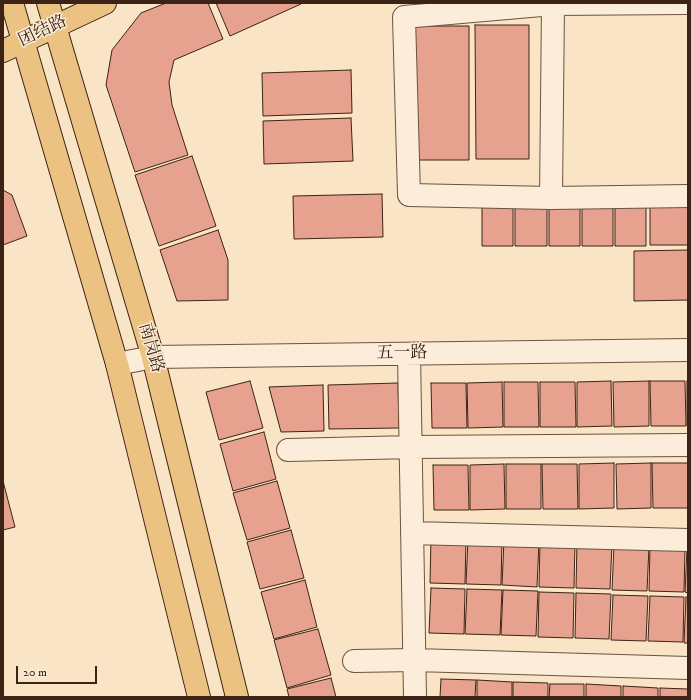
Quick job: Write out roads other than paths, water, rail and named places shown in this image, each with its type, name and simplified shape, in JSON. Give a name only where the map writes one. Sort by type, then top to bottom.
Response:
[{"type":"main road","name":"团结路","points":[[10,14],[44,3]]},
{"type":"main road","name":"南岗路","points":[[48,3],[153,357],[237,697]]},
{"type":"main road","name":"团结路","points":[[3,51],[105,3]]},
{"type":"main road","points":[[10,14],[23,41],[117,364],[199,697]]},
{"type":"street","points":[[688,3],[553,4],[404,17],[409,195],[551,198],[688,196]]},
{"type":"street","points":[[551,198],[553,4]]},
{"type":"street","name":"五一路","points":[[117,364],[153,357],[688,350]]},
{"type":"street","points":[[409,354],[415,697]]},
{"type":"street","points":[[288,450],[411,447],[688,445]]},
{"type":"street","points":[[412,533],[688,540]]},
{"type":"street","points":[[354,660],[415,660],[688,668]]}]
